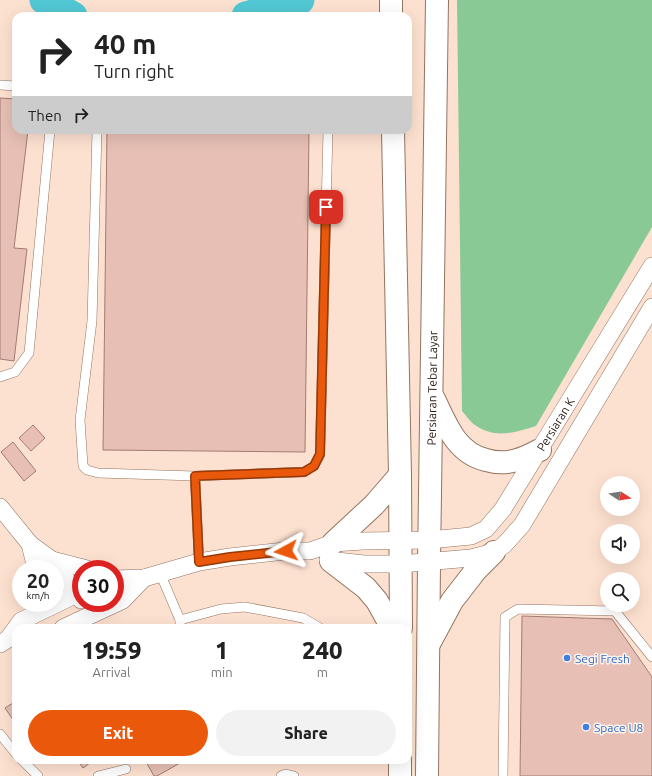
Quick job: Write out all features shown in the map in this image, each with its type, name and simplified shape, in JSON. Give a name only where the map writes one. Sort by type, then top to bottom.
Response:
[{"type":"main road","name":"Persiaran Tebar Layar","points":[[427,776],[437,0]]},
{"type":"main road","points":[[394,134],[401,624]]},
{"type":"main road","points":[[432,394],[449,431],[463,450],[476,458],[496,463],[516,460],[540,450]]},
{"type":"main road","points":[[390,624],[377,601],[332,552],[400,475]]},
{"type":"main road","points":[[428,646],[452,601],[476,570],[494,552]]},
{"type":"main road","points":[[400,764],[400,776]]},
{"type":"street","name":"Persiaran K","points":[[332,552],[400,540],[429,540],[471,536],[486,529],[503,510],[652,266]]},
{"type":"street","name":"Persiaran K","points":[[332,552],[364,564],[429,563],[471,558],[494,552],[504,545],[522,525],[652,307]]},
{"type":"street","points":[[0,507],[30,544],[52,560]]},
{"type":"street","points":[[30,544],[34,560]]},
{"type":"street","points":[[124,579],[144,578],[199,562],[230,557],[273,552],[332,552]]},
{"type":"street","points":[[64,576],[72,587]]},
{"type":"street","points":[[124,599],[144,578]]},
{"type":"street","points":[[19,624],[24,612]]},
{"type":"street","points":[[21,621],[38,612]]},
{"type":"street","points":[[58,612],[64,624]]},
{"type":"street","points":[[67,624],[75,612]]},
{"type":"lane","points":[[0,84],[12,86]]},
{"type":"lane","points":[[0,377],[15,372],[29,353],[50,134]]},
{"type":"lane","points":[[97,134],[92,321],[80,420],[83,466],[87,470],[98,473],[195,476],[304,472],[314,466],[320,454],[328,134]]},
{"type":"lane","points":[[195,476],[199,562]]},
{"type":"lane","points":[[160,573],[180,624],[221,609],[245,607],[303,618],[313,624]]},
{"type":"lane","points":[[503,776],[505,618],[518,609],[615,611],[652,657]]},
{"type":"lane","points":[[0,734],[12,748]]},
{"type":"lane","points":[[26,764],[38,776]]},
{"type":"lane","points":[[98,776],[126,769]]},
{"type":"lane","points":[[281,776],[286,774],[294,776]]},
{"type":"green space","points":[[457,0],[652,0],[652,227],[536,426],[520,431],[505,433],[490,432],[482,429],[473,424],[462,411]]},
{"type":"building","points":[[0,98],[12,99],[12,134],[28,134],[14,248],[27,249],[14,361],[0,359]]},
{"type":"building","points":[[107,134],[309,134],[305,452],[103,450]]},
{"type":"building","points":[[33,425],[45,438],[31,451],[19,438]]},
{"type":"building","points":[[13,442],[36,471],[24,481],[1,452]]},
{"type":"building","name":"Space U8","points":[[522,616],[612,619],[652,677],[652,776],[520,776]]},
{"type":"building","points":[[12,704],[12,718],[5,708]]},
{"type":"building","points":[[80,764],[88,764],[83,768]]},
{"type":"building","points":[[147,764],[178,764],[157,776],[154,776]]},
{"type":"waterway","points":[[44,0],[66,12]]},
{"type":"waterway","points":[[260,12],[300,0]]},
{"type":"place","name":"Segi Fresh","points":[[567,658]]},
{"type":"place","name":"Space U8","points":[[586,727]]},
{"type":"route","points":[[286,551],[199,562],[196,525],[195,476],[304,472],[314,466],[320,454],[326,207]]}]
